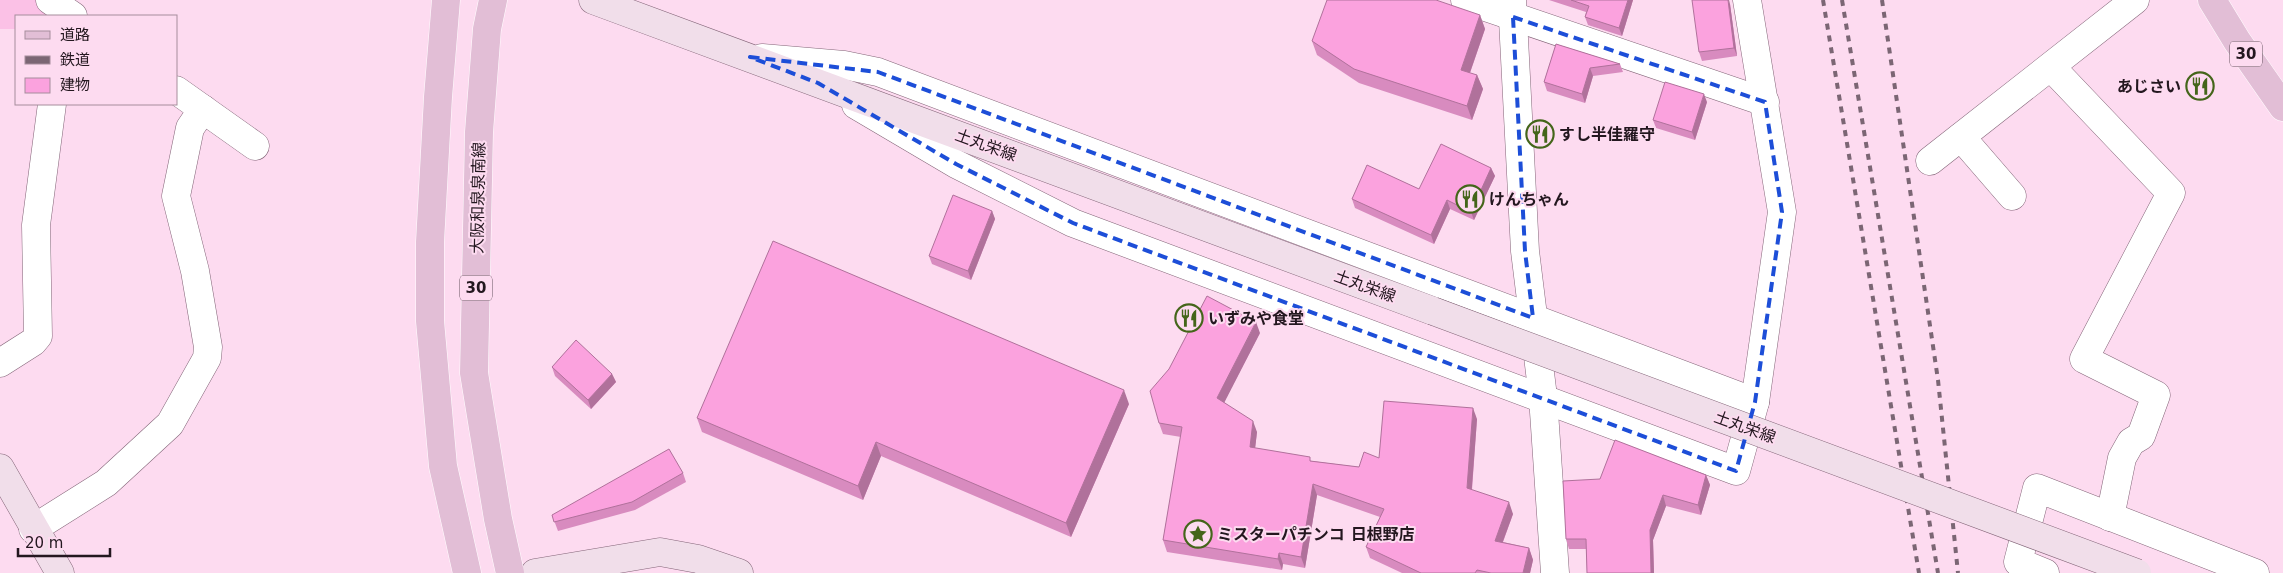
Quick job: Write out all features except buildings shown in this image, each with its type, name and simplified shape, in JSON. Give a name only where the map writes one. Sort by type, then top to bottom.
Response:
[{"type":"main road","points":[[446,0],[436,126],[430,242],[430,321],[443,466],[466,573]]},
{"type":"main road","name":"大阪和泉泉南線","points":[[493,0],[487,29],[479,132],[474,373],[498,519],[510,573]]},
{"type":"main road","name":"土丸栄線","points":[[593,0],[2137,573]]},
{"type":"main road","name":"30","points":[[2212,0],[2237,41],[2283,107]]},
{"type":"main road","points":[[0,468],[33,529],[60,573]]},
{"type":"main road","points":[[535,573],[660,552],[698,559],[739,573]]},
{"type":"street","points":[[1465,0],[1512,8],[1765,102]]},
{"type":"street","points":[[818,83],[956,164],[1073,223],[1543,397],[1736,471],[1754,402],[1782,212],[1747,0]]},
{"type":"street","points":[[1930,161],[2135,0]]},
{"type":"street","points":[[1512,8],[1525,251],[1543,397],[1555,573]]},
{"type":"street","points":[[750,57],[844,65],[878,72],[1754,402]]},
{"type":"street","points":[[2050,67],[2171,192],[2084,359],[2156,395],[2141,436],[2131,442],[2122,458],[2110,517]]},
{"type":"street","points":[[178,91],[255,146]]},
{"type":"street","points":[[0,363],[33,342],[38,336],[36,225],[52,105]]},
{"type":"street","points":[[33,529],[106,484],[170,424],[207,358],[208,347],[195,272],[176,196],[190,128],[203,109]]},
{"type":"street","points":[[1961,136],[2012,196]]},
{"type":"street","points":[[2045,573],[2018,562],[2037,488],[2255,573]]},
{"type":"highlighted area","points":[[1513,17],[1765,102],[1782,212],[1755,402],[1736,471],[1073,223],[956,164],[818,83],[750,57],[878,72],[1533,318],[1525,251]]},
{"type":"shaded area","points":[[0,0],[43,0],[61,15],[15,15],[15,29],[0,29]]},
{"type":"railway","points":[[1823,0],[1919,573]]},
{"type":"railway","points":[[1842,0],[1938,573]]},
{"type":"railway","points":[[1882,0],[1938,380],[1958,573]]},
{"type":"place","name":"あじさい","points":[[2200,86]]},
{"type":"place","name":"すし半佳羅守","points":[[1540,134]]},
{"type":"place","name":"けんちゃん","points":[[1470,199]]},
{"type":"place","name":"いずみや食堂","points":[[1189,318]]},
{"type":"place","name":"ミスターパチンコ 日根野店","points":[[1198,534]]}]
